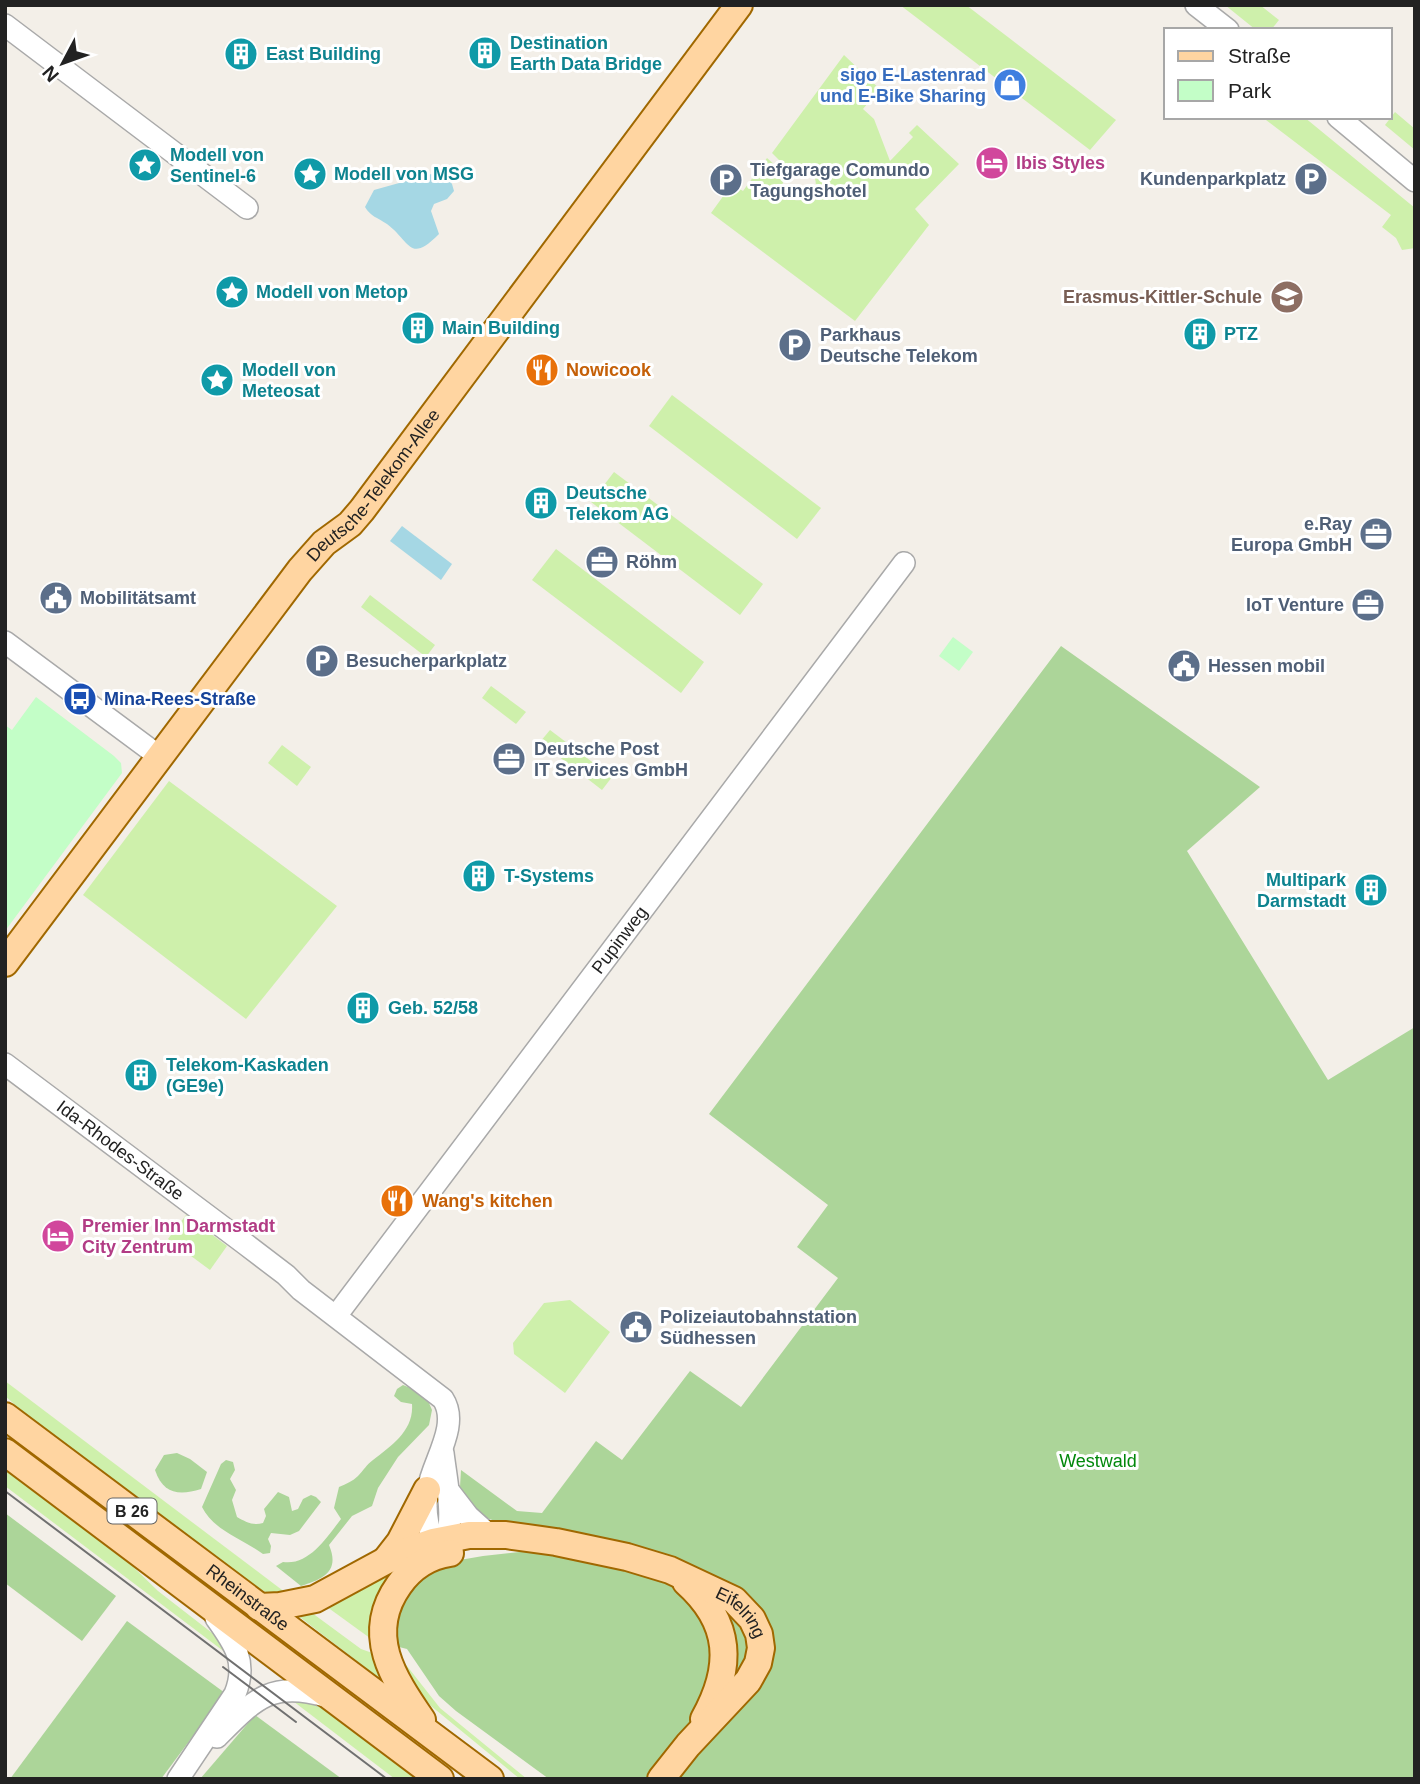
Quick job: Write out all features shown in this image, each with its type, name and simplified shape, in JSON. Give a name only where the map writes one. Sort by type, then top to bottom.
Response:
[{"type":"main road","name":"Deutsche-Telekom-Allee","points":[[5,963],[315,552],[362,510],[739,5]]},
{"type":"main road","name":"Rheinstraße","points":[[5,1416],[491,1779]]},
{"type":"main road","name":"Rheinstraße","points":[[5,1452],[440,1779]]},
{"type":"main road","points":[[386,1560],[438,1490]]},
{"type":"main road","name":"Eifelring","points":[[441,1545],[488,1534],[556,1542],[627,1557],[670,1570],[734,1600],[752,1619],[760,1640],[758,1663],[748,1682],[688,1745],[661,1779]]},
{"type":"main road","name":"Eifelring","points":[[441,1545],[556,1542]]},
{"type":"main road","points":[[259,1607],[281,1606],[315,1599],[336,1590],[386,1560],[441,1545]]},
{"type":"main road","points":[[434,1738],[393,1674],[383,1630],[387,1608],[402,1581],[441,1545]]},
{"type":"main road","name":"Eifelring","points":[[670,1570],[702,1598],[716,1619],[723,1638],[722,1680],[716,1697],[688,1745]]},
{"type":"street","points":[[1196,5],[1225,28]]},
{"type":"street","points":[[5,25],[247,208]]},
{"type":"street","points":[[1340,119],[1415,181]]},
{"type":"street","name":"Pupinweg","points":[[336,1316],[904,563]]},
{"type":"street","points":[[5,642],[160,757]]},
{"type":"street","name":"Ida-Rhodes-Straße","points":[[5,1064],[336,1316]]},
{"type":"street","points":[[336,1316],[443,1399],[449,1413],[442,1446],[438,1490],[427,1522],[441,1545]]},
{"type":"street","points":[[438,1490],[488,1534]]},
{"type":"street","points":[[182,1773],[235,1694],[240,1680],[233,1640],[207,1605]]},
{"type":"street","points":[[182,1773],[242,1713],[263,1697],[301,1689],[333,1698]]},
{"type":"green space","points":[[900,5],[966,5],[1116,120],[1090,150]]},
{"type":"green space","points":[[1225,5],[1260,5],[1279,20],[1273,28],[1254,28]]},
{"type":"green space","points":[[844,55],[886,95],[878,103],[864,90],[868,103],[863,109],[874,119],[890,161],[913,137],[909,133],[917,125],[959,164],[915,209],[929,225],[855,321],[711,213],[732,184],[743,191],[767,158],[785,174],[782,186],[787,197],[801,200],[811,195],[816,185],[811,171],[800,166],[789,170],[772,153]]},
{"type":"green space","points":[[1395,112],[1415,129],[1415,150],[1385,125]]},
{"type":"green space","points":[[1265,119],[1306,119],[1415,208],[1415,248],[1402,250],[1396,238],[1382,227],[1391,215]]},
{"type":"green space","points":[[672,395],[821,508],[797,539],[649,426]]},
{"type":"green space","points":[[614,472],[763,584],[740,615],[591,502]]},
{"type":"green space","points":[[556,549],[704,662],[681,693],[532,580]]},
{"type":"green space","points":[[370,595],[435,645],[426,657],[361,607]]},
{"type":"green space","points":[[953,637],[973,652],[959,671],[939,656]]},
{"type":"green space","name":"Westwald","points":[[1061,646],[1260,787],[1187,851],[1328,1080],[1415,1027],[1415,1779],[549,1779],[439,1696],[407,1649],[395,1646],[398,1609],[418,1581],[435,1569],[454,1561],[546,1549],[498,1522],[481,1516],[465,1498],[460,1487],[461,1470],[517,1511],[542,1513],[596,1441],[622,1460],[690,1371],[741,1407],[838,1278],[797,1247],[828,1205],[709,1114]]},
{"type":"green space","points":[[491,686],[526,712],[516,724],[482,698]]},
{"type":"green space","points":[[36,697],[114,756],[121,763],[122,773],[5,931],[5,725],[12,730]]},
{"type":"green space","points":[[550,730],[612,777],[602,790],[540,742]]},
{"type":"green space","points":[[282,745],[311,767],[297,786],[268,763]]},
{"type":"green space","points":[[169,781],[337,906],[246,1019],[83,895]]},
{"type":"green space","points":[[186,1215],[227,1246],[210,1270],[168,1239]]},
{"type":"green space","points":[[570,1300],[610,1332],[565,1393],[514,1354],[513,1343],[544,1303]]},
{"type":"green space","points":[[5,1381],[290,1596],[272,1595],[250,1584],[21,1410],[5,1396]]},
{"type":"green space","points":[[403,1385],[413,1389],[429,1403],[432,1410],[429,1425],[398,1457],[378,1488],[372,1506],[352,1516],[329,1545],[332,1561],[328,1573],[301,1586],[276,1566],[283,1562],[301,1560],[323,1542],[341,1519],[334,1508],[339,1487],[356,1478],[405,1430],[412,1414],[412,1404],[401,1402],[394,1396],[397,1389]]},
{"type":"green space","points":[[177,1453],[207,1472],[201,1489],[173,1491],[158,1478],[155,1470],[164,1455]]},
{"type":"green space","points":[[226,1460],[233,1462],[235,1470],[230,1479],[236,1490],[232,1500],[237,1517],[247,1522],[263,1523],[266,1516],[264,1509],[278,1492],[289,1497],[292,1511],[298,1509],[303,1499],[311,1495],[321,1502],[299,1531],[290,1535],[271,1533],[268,1539],[270,1553],[263,1554],[221,1528],[202,1507],[221,1464]]},
{"type":"green space","points":[[5,1467],[124,1558],[158,1591],[216,1636],[230,1656],[5,1486]]},
{"type":"green space","points":[[5,1513],[116,1596],[82,1641],[5,1583]]},
{"type":"green space","points":[[404,1558],[374,1641],[323,1604]]},
{"type":"green space","points":[[308,1610],[361,1649],[378,1655],[388,1685],[292,1611]]},
{"type":"green space","points":[[127,1621],[225,1693],[161,1779],[10,1779]]},
{"type":"green space","points":[[403,1661],[440,1708],[527,1779],[520,1779],[431,1706],[404,1673]]},
{"type":"green space","points":[[289,1698],[317,1705],[329,1712],[416,1779],[395,1779]]},
{"type":"green space","points":[[255,1715],[342,1779],[200,1779]]},
{"type":"water","points":[[435,173],[445,175],[454,191],[447,199],[434,204],[431,211],[439,234],[422,248],[416,249],[365,207],[374,190]]},
{"type":"water","points":[[402,526],[452,564],[441,580],[390,541]]},
{"type":"tram line","points":[[5,1491],[387,1779]]},
{"type":"tram line","points":[[223,1667],[296,1722]]},
{"type":"place","name":"Destination Earth Data Bridge","points":[[485,53]]},
{"type":"place","name":"East Building","points":[[241,54]]},
{"type":"place","name":"sigo E-Lastenrad und E-Bike Sharing","points":[[1010,85]]},
{"type":"place","name":"Ibis Styles","points":[[992,163]]},
{"type":"place","name":"Modell von Sentinel-6","points":[[145,165]]},
{"type":"place","name":"Modell von MSG","points":[[310,174]]},
{"type":"place","name":"Kundenparkplatz","points":[[1311,179]]},
{"type":"place","name":"Tiefgarage Comundo Tagungshotel","points":[[726,180]]},
{"type":"place","name":"Modell von Metop","points":[[232,292]]},
{"type":"place","name":"Erasmus-Kittler-Schule","points":[[1287,297]]},
{"type":"place","name":"Main Building","points":[[418,328]]},
{"type":"place","name":"PTZ","points":[[1200,334]]},
{"type":"place","name":"Parkhaus Deutsche Telekom","points":[[795,345]]},
{"type":"place","name":"Nowicook","points":[[542,370]]},
{"type":"place","name":"Modell von Meteosat","points":[[217,380]]},
{"type":"place","name":"Deutsche Telekom AG","points":[[541,503]]},
{"type":"place","name":"e.Ray Europa GmbH","points":[[1376,534]]},
{"type":"place","name":"Röhm","points":[[602,562]]},
{"type":"place","name":"Mobilitätsamt","points":[[56,598]]},
{"type":"place","name":"IoT Venture","points":[[1368,605]]},
{"type":"place","name":"Besucherparkplatz","points":[[322,661]]},
{"type":"place","name":"Hessen mobil","points":[[1184,666]]},
{"type":"place","name":"Mina-Rees-Straße","points":[[80,699]]},
{"type":"place","name":"Deutsche Post IT Services GmbH","points":[[509,759]]},
{"type":"place","name":"T-Systems","points":[[479,876]]},
{"type":"place","name":"Multipark Darmstadt","points":[[1371,890]]},
{"type":"place","name":"Geb. 52/58","points":[[363,1008]]},
{"type":"place","name":"Telekom-Kaskaden (GE9e)","points":[[141,1075]]},
{"type":"place","name":"Wang's kitchen","points":[[397,1201]]},
{"type":"place","name":"Premier Inn Darmstadt City Zentrum","points":[[58,1236]]},
{"type":"place","name":"Polizeiautobahnstation Südhessen","points":[[636,1327]]}]
